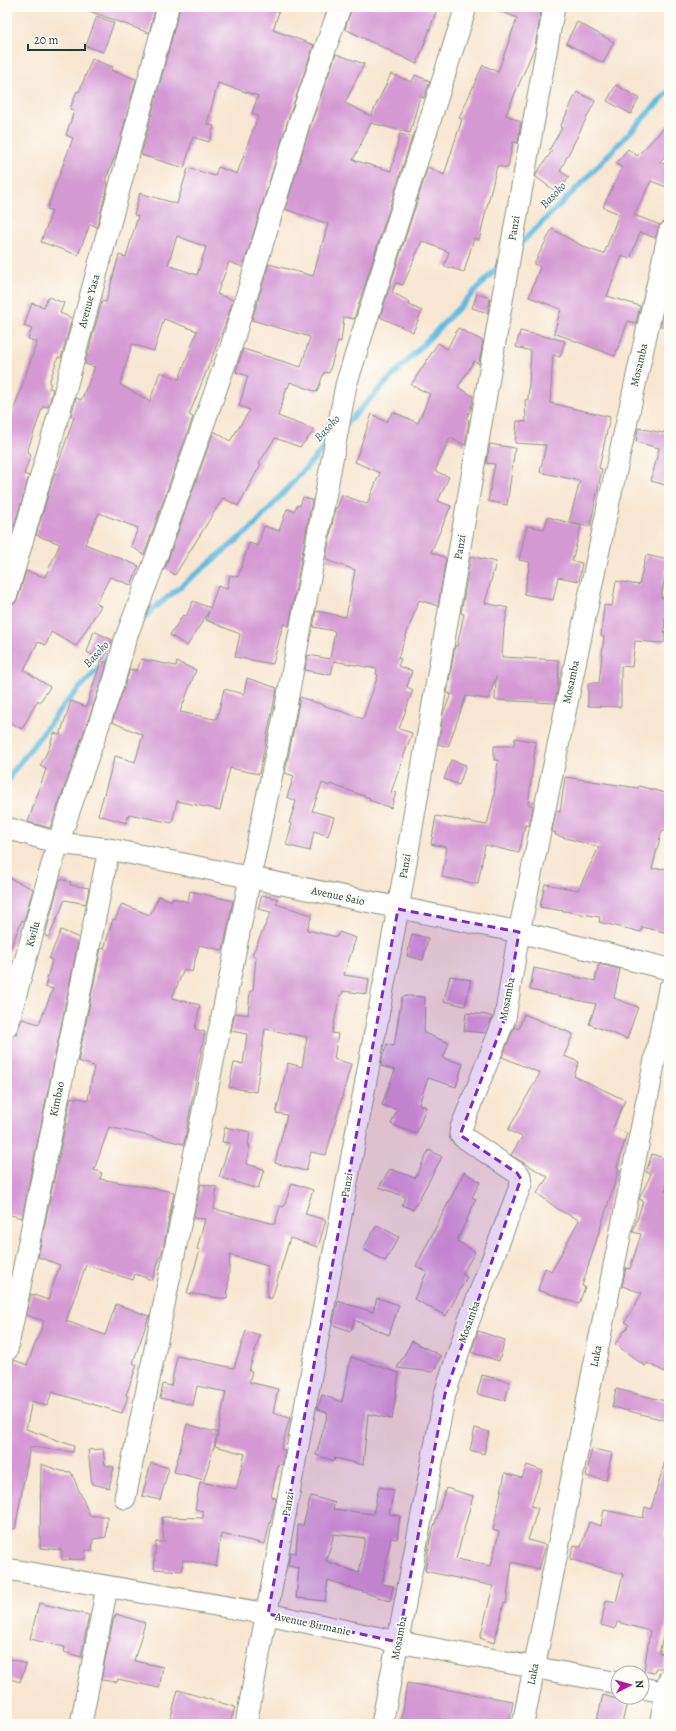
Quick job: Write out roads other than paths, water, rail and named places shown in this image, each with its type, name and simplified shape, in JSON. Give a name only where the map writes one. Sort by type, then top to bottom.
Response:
[{"type":"street","name":"Avenue Yasa","points":[[7,594],[58,417],[168,7]]},
{"type":"street","name":"Kwilu","points":[[7,1026],[58,843],[115,678],[125,640],[152,569],[231,346],[300,120],[340,7]]},
{"type":"street","points":[[125,1498],[308,597],[346,385],[466,7]]},
{"type":"street","name":"Panzi","points":[[246,1724],[268,1614],[398,909],[510,254],[554,7]]},
{"type":"street","name":"Mosamba","points":[[382,1724],[445,1394],[468,1323],[521,1184],[520,1176],[460,1134],[461,1128],[505,1018],[519,932],[607,510],[669,232]]},
{"type":"street","name":"Avenue Saio","points":[[7,828],[58,843],[109,849],[398,909],[519,932],[669,969]]},
{"type":"street","name":"Kimbao","points":[[7,1350],[109,849]]},
{"type":"street","name":"Luka","points":[[523,1724],[669,988]]},
{"type":"street","name":"Avenue Birmanie","points":[[7,1570],[268,1614],[398,1642],[610,1682]]},
{"type":"street","points":[[81,1724],[107,1587]]},
{"type":"street","points":[[650,1688],[668,1688],[660,1724]]},
{"type":"waterway","name":"Basoko","points":[[517,247],[577,188],[669,91]]},
{"type":"waterway","name":"Basoko","points":[[345,425],[502,263]]},
{"type":"waterway","name":"Basoko","points":[[140,623],[153,609],[252,528],[328,443]]},
{"type":"waterway","name":"Basoko","points":[[7,783],[12,773],[64,705],[115,650]]}]
